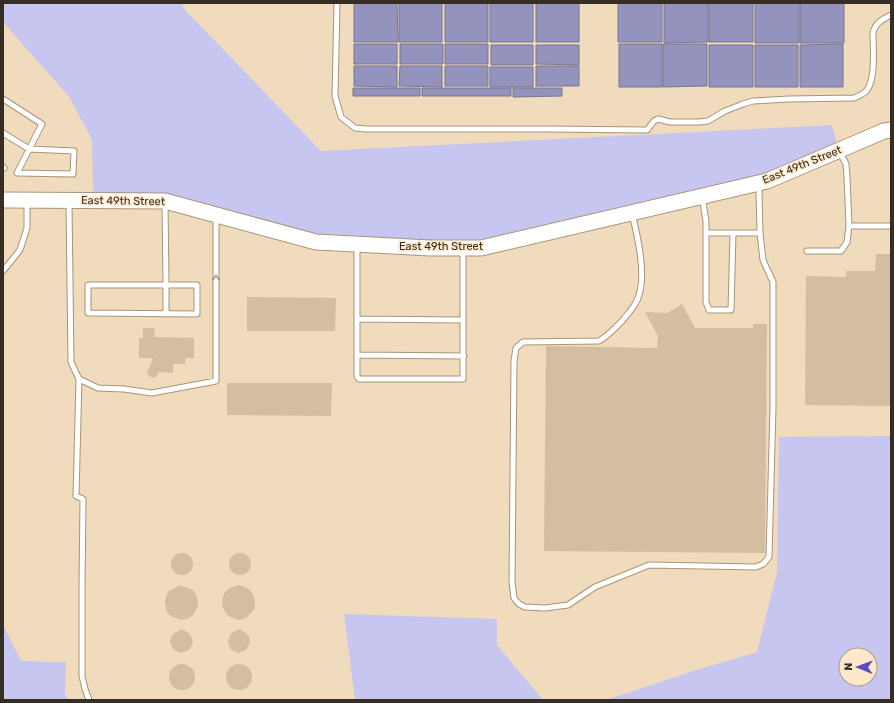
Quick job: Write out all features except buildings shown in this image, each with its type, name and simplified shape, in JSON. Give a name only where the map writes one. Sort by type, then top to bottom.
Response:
[{"type":"street","name":"East 49th Street","points":[[3,200],[165,201],[316,242],[430,248],[481,248],[767,181],[884,131],[891,130]]},
{"type":"lane","points":[[336,3],[335,96],[341,117],[355,128],[366,129],[647,130],[654,121],[658,119],[670,122],[708,121],[726,111],[753,101],[854,98],[861,96],[867,90],[871,82],[873,74],[874,28],[878,23],[891,15]]},
{"type":"lane","points":[[3,99],[42,124],[29,149],[17,173],[73,174],[74,151],[29,149],[3,134]]},
{"type":"lane","points":[[807,251],[841,251],[848,242],[849,226],[846,164],[839,150]]},
{"type":"lane","points":[[632,212],[641,260],[640,292],[636,304],[607,336],[599,341],[523,342],[516,348],[514,361],[512,582],[514,598],[519,604],[525,607],[545,608],[568,605],[595,587],[649,565],[756,567],[763,564],[769,557],[773,406],[773,282],[762,260],[759,191],[757,183]]},
{"type":"lane","points":[[701,196],[706,220],[706,302],[709,310],[731,310],[733,233]]},
{"type":"lane","points":[[3,271],[20,250],[27,228],[27,200]]},
{"type":"lane","points":[[69,200],[71,362],[78,379],[76,496],[84,499],[82,676],[89,700]]},
{"type":"lane","points":[[165,201],[166,314]]},
{"type":"lane","points":[[78,379],[98,388],[124,389],[152,393],[216,381],[216,215]]},
{"type":"lane","points":[[849,226],[891,226]]},
{"type":"lane","points":[[706,233],[760,233]]},
{"type":"lane","points":[[357,244],[357,355],[359,379],[462,380],[464,378],[463,248]]},
{"type":"lane","points":[[88,285],[166,285],[197,285],[197,314],[88,313],[88,285]]},
{"type":"lane","points":[[357,319],[464,320]]},
{"type":"lane","points":[[357,355],[464,356]]},
{"type":"shaded area","points":[[3,3],[181,3],[186,11],[321,151],[832,125],[839,151],[767,181],[481,248],[357,244],[165,201],[95,200],[93,189],[92,140],[70,98],[3,22]]},
{"type":"shaded area","points":[[354,3],[397,3],[398,42],[354,42]]},
{"type":"shaded area","points":[[399,3],[442,3],[442,42],[399,42]]},
{"type":"shaded area","points":[[445,3],[488,3],[488,42],[445,42]]},
{"type":"shaded area","points":[[490,3],[533,3],[533,42],[490,42]]},
{"type":"shaded area","points":[[536,3],[579,3],[579,42],[536,42]]},
{"type":"shaded area","points":[[618,3],[662,3],[662,42],[618,42]]},
{"type":"shaded area","points":[[664,3],[708,3],[708,42],[664,43]]},
{"type":"shaded area","points":[[709,3],[753,3],[753,42],[709,42]]},
{"type":"shaded area","points":[[755,3],[799,3],[799,43],[755,43]]},
{"type":"shaded area","points":[[800,3],[844,3],[844,43],[800,43]]},
{"type":"shaded area","points":[[354,44],[397,44],[397,64],[354,64]]},
{"type":"shaded area","points":[[400,44],[443,44],[443,64],[400,64]]},
{"type":"shaded area","points":[[445,44],[488,44],[488,64],[445,64]]},
{"type":"shaded area","points":[[619,44],[662,44],[662,87],[619,87]]},
{"type":"shaded area","points":[[663,44],[707,44],[707,86],[663,87]]},
{"type":"shaded area","points":[[843,44],[843,87],[800,87],[800,45]]},
{"type":"shaded area","points":[[491,45],[533,45],[533,65],[491,65]]},
{"type":"shaded area","points":[[536,45],[579,45],[579,65],[536,64]]},
{"type":"shaded area","points":[[709,45],[753,45],[753,87],[709,87]]},
{"type":"shaded area","points":[[755,45],[798,45],[798,87],[755,87]]},
{"type":"shaded area","points":[[354,66],[397,66],[397,87],[354,86]]},
{"type":"shaded area","points":[[400,66],[442,66],[442,87],[399,86]]},
{"type":"shaded area","points":[[445,66],[488,66],[488,86],[445,86]]},
{"type":"shaded area","points":[[536,66],[579,66],[579,86],[536,86]]},
{"type":"shaded area","points":[[490,67],[533,67],[533,87],[490,87]]},
{"type":"shaded area","points":[[353,88],[420,88],[420,96],[353,96]]},
{"type":"shaded area","points":[[422,88],[511,88],[511,96],[422,96]]},
{"type":"shaded area","points":[[513,88],[562,88],[562,96],[513,97]]},
{"type":"shaded area","points":[[891,436],[891,700],[606,700],[690,672],[757,652],[777,572],[779,437]]},
{"type":"shaded area","points":[[344,614],[497,619],[497,645],[543,700],[355,700]]},
{"type":"shaded area","points":[[3,625],[21,661],[66,662],[65,695],[69,700],[3,700]]}]
